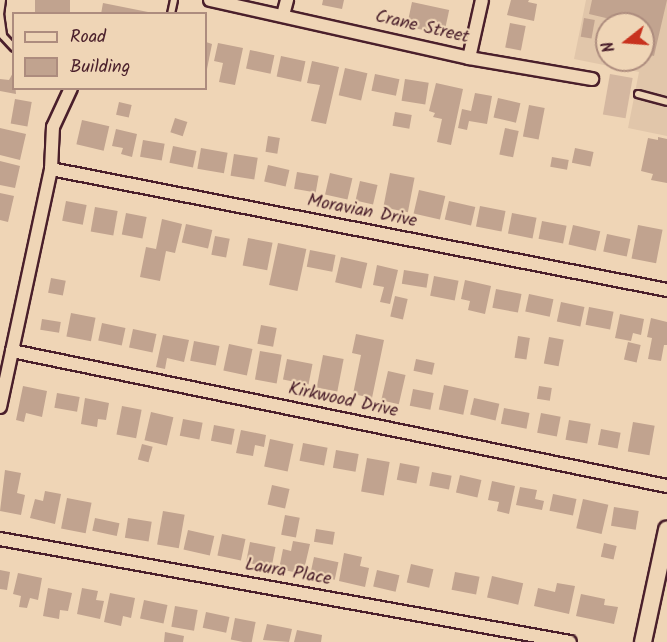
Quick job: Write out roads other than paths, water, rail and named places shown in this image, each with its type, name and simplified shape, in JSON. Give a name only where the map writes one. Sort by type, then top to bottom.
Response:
[{"type":"main road","points":[[643,642],[667,530]]},
{"type":"street","name":"Crane Street","points":[[210,0],[469,57],[592,79]]},
{"type":"street","points":[[283,15],[286,0]]},
{"type":"street","points":[[469,57],[482,0]]},
{"type":"street","points":[[0,407],[51,169],[52,127],[70,90]]},
{"type":"street","name":"Moravian Drive","points":[[51,169],[667,290]]},
{"type":"street","name":"Kirkwood Drive","points":[[12,351],[667,486]]},
{"type":"street","name":"Laura Place","points":[[0,539],[570,642]]},
{"type":"lane","points":[[2,0],[0,14],[3,36],[12,46]]},
{"type":"lane","points":[[638,94],[667,102]]}]
